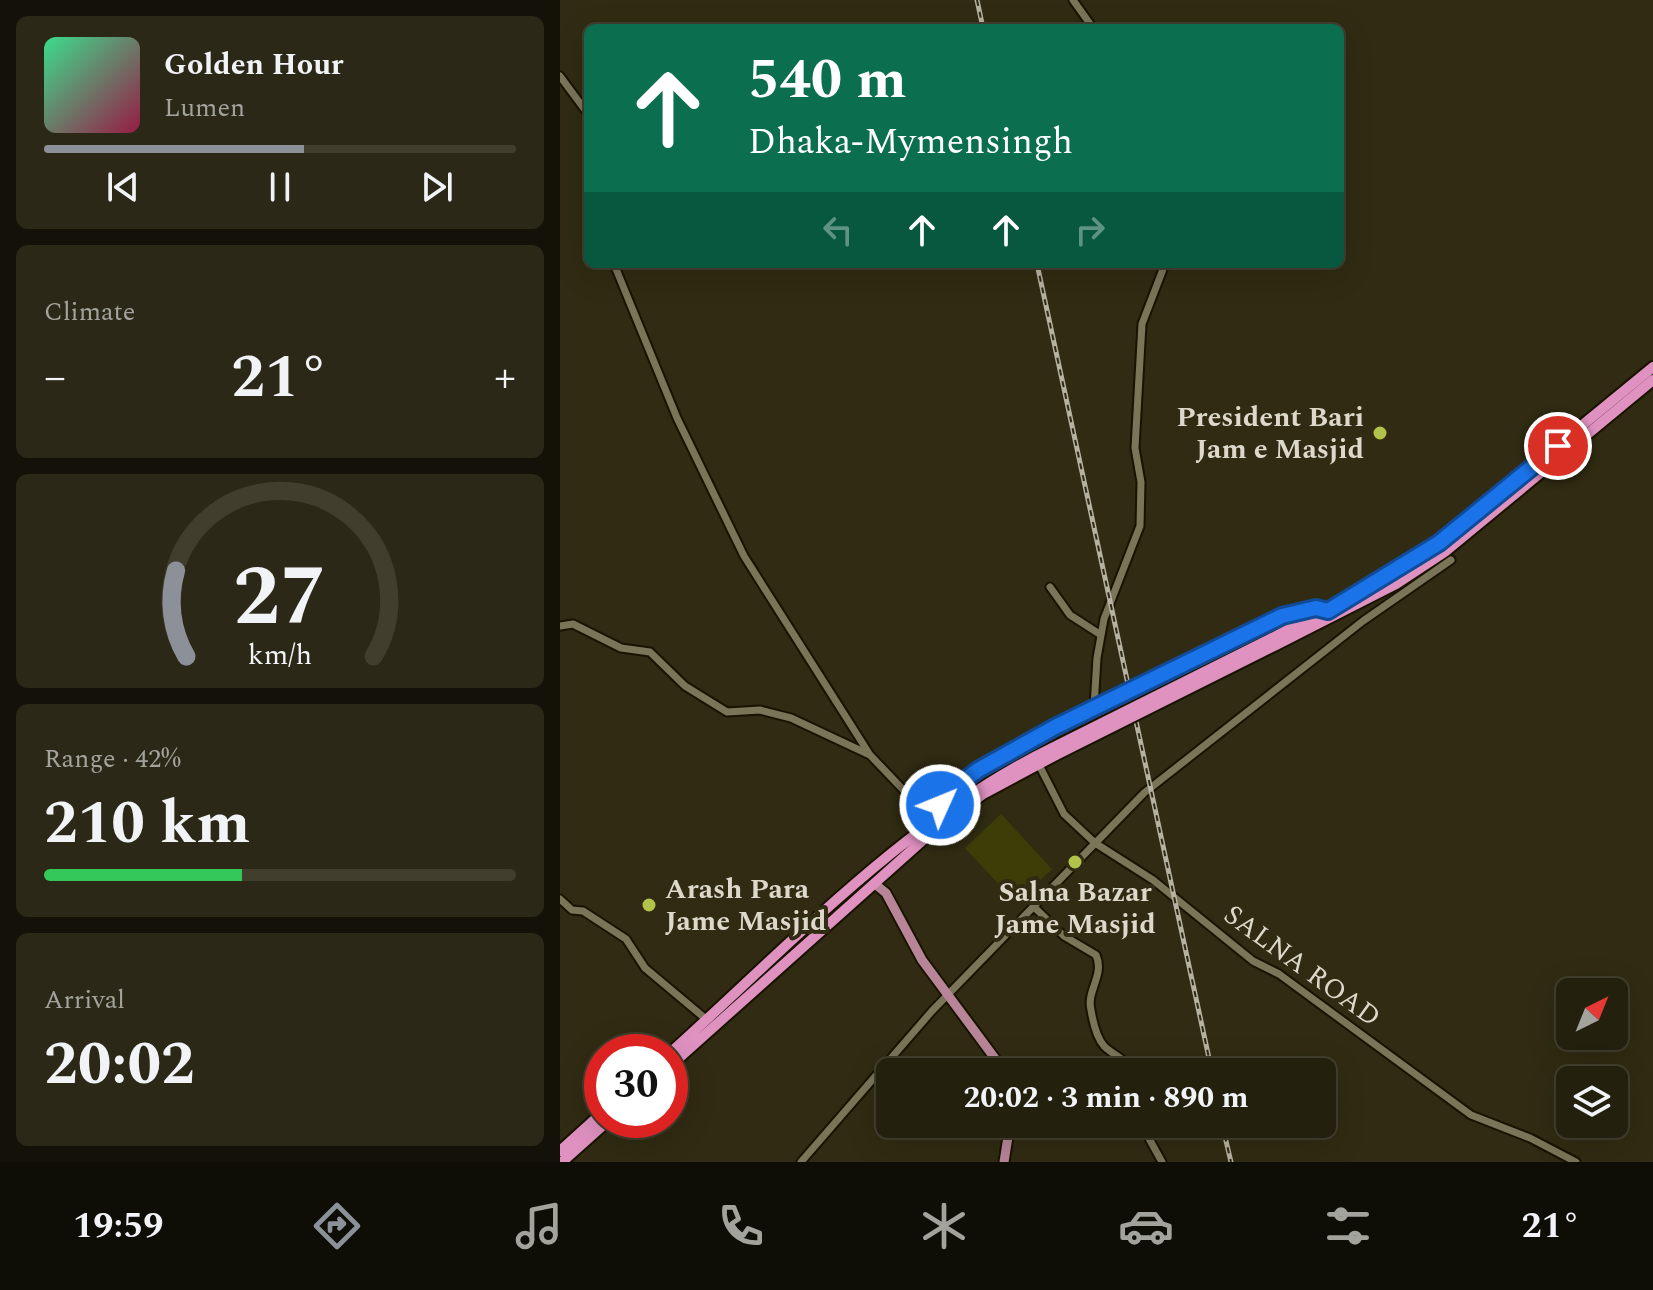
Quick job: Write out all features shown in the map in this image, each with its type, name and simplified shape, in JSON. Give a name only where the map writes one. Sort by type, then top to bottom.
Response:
[{"type":"highway","points":[[1274,642],[1439,543],[1653,367]]},
{"type":"highway","points":[[688,1037],[891,854],[990,781],[1396,584],[1446,551],[1653,380]]},
{"type":"highway","points":[[688,1050],[923,840],[983,794],[1054,752]]},
{"type":"highway","points":[[560,1151],[584,1129]]},
{"type":"highway","points":[[562,1162],[589,1138]]},
{"type":"main road","points":[[875,884],[886,893],[906,936],[948,997],[997,1058]]},
{"type":"main road","points":[[1004,1162],[1008,1138]]},
{"type":"street","points":[[1073,0],[1090,24]]},
{"type":"street","points":[[560,76],[584,109]]},
{"type":"street","points":[[616,268],[677,418],[744,556],[870,755],[933,821]]},
{"type":"street","points":[[1094,707],[1101,635],[1113,590],[1140,526],[1141,482],[1135,448],[1142,324],[1163,268]]},
{"type":"street","points":[[801,1162],[948,997],[1144,793],[1363,621],[1451,560]]},
{"type":"street","points":[[1050,587],[1070,615],[1101,635]]},
{"type":"street","points":[[945,813],[940,805],[941,798],[978,770],[1094,707],[1282,616],[1316,608],[1328,611]]},
{"type":"street","points":[[560,626],[573,624],[621,648],[650,652],[685,686],[727,712],[760,710],[791,718],[870,755]]},
{"type":"street","name":"SALNA ROAD","points":[[1038,763],[1064,814],[1095,843],[1153,880],[1253,961],[1279,974],[1471,1115],[1530,1138],[1576,1162]]},
{"type":"street","points":[[560,899],[572,910],[583,911],[626,939],[645,968],[707,1020]]},
{"type":"street","points":[[1034,907],[1064,936],[1096,955],[1099,969],[1089,998],[1095,1027],[1103,1044],[1122,1058]]},
{"type":"street","points":[[1149,1138],[1162,1162]]},
{"type":"shaded area","points":[[1001,814],[1052,869],[1016,903],[965,848]]},
{"type":"railway","points":[[977,0],[982,24]]},
{"type":"railway","points":[[1038,268],[1209,1058]]},
{"type":"railway","points":[[1225,1138],[1231,1162]]},
{"type":"place","name":"President Bari Jam e Masjid","points":[[1380,433]]},
{"type":"place","name":"Salna Bazar Jame Masjid","points":[[1075,862]]},
{"type":"place","name":"Arash Para Jame Masjid","points":[[649,905]]},
{"type":"route","points":[[940,805],[941,798],[978,770],[1094,707],[1132,692],[1282,616],[1316,608],[1328,611],[1390,576],[1463,525],[1558,446]]}]
